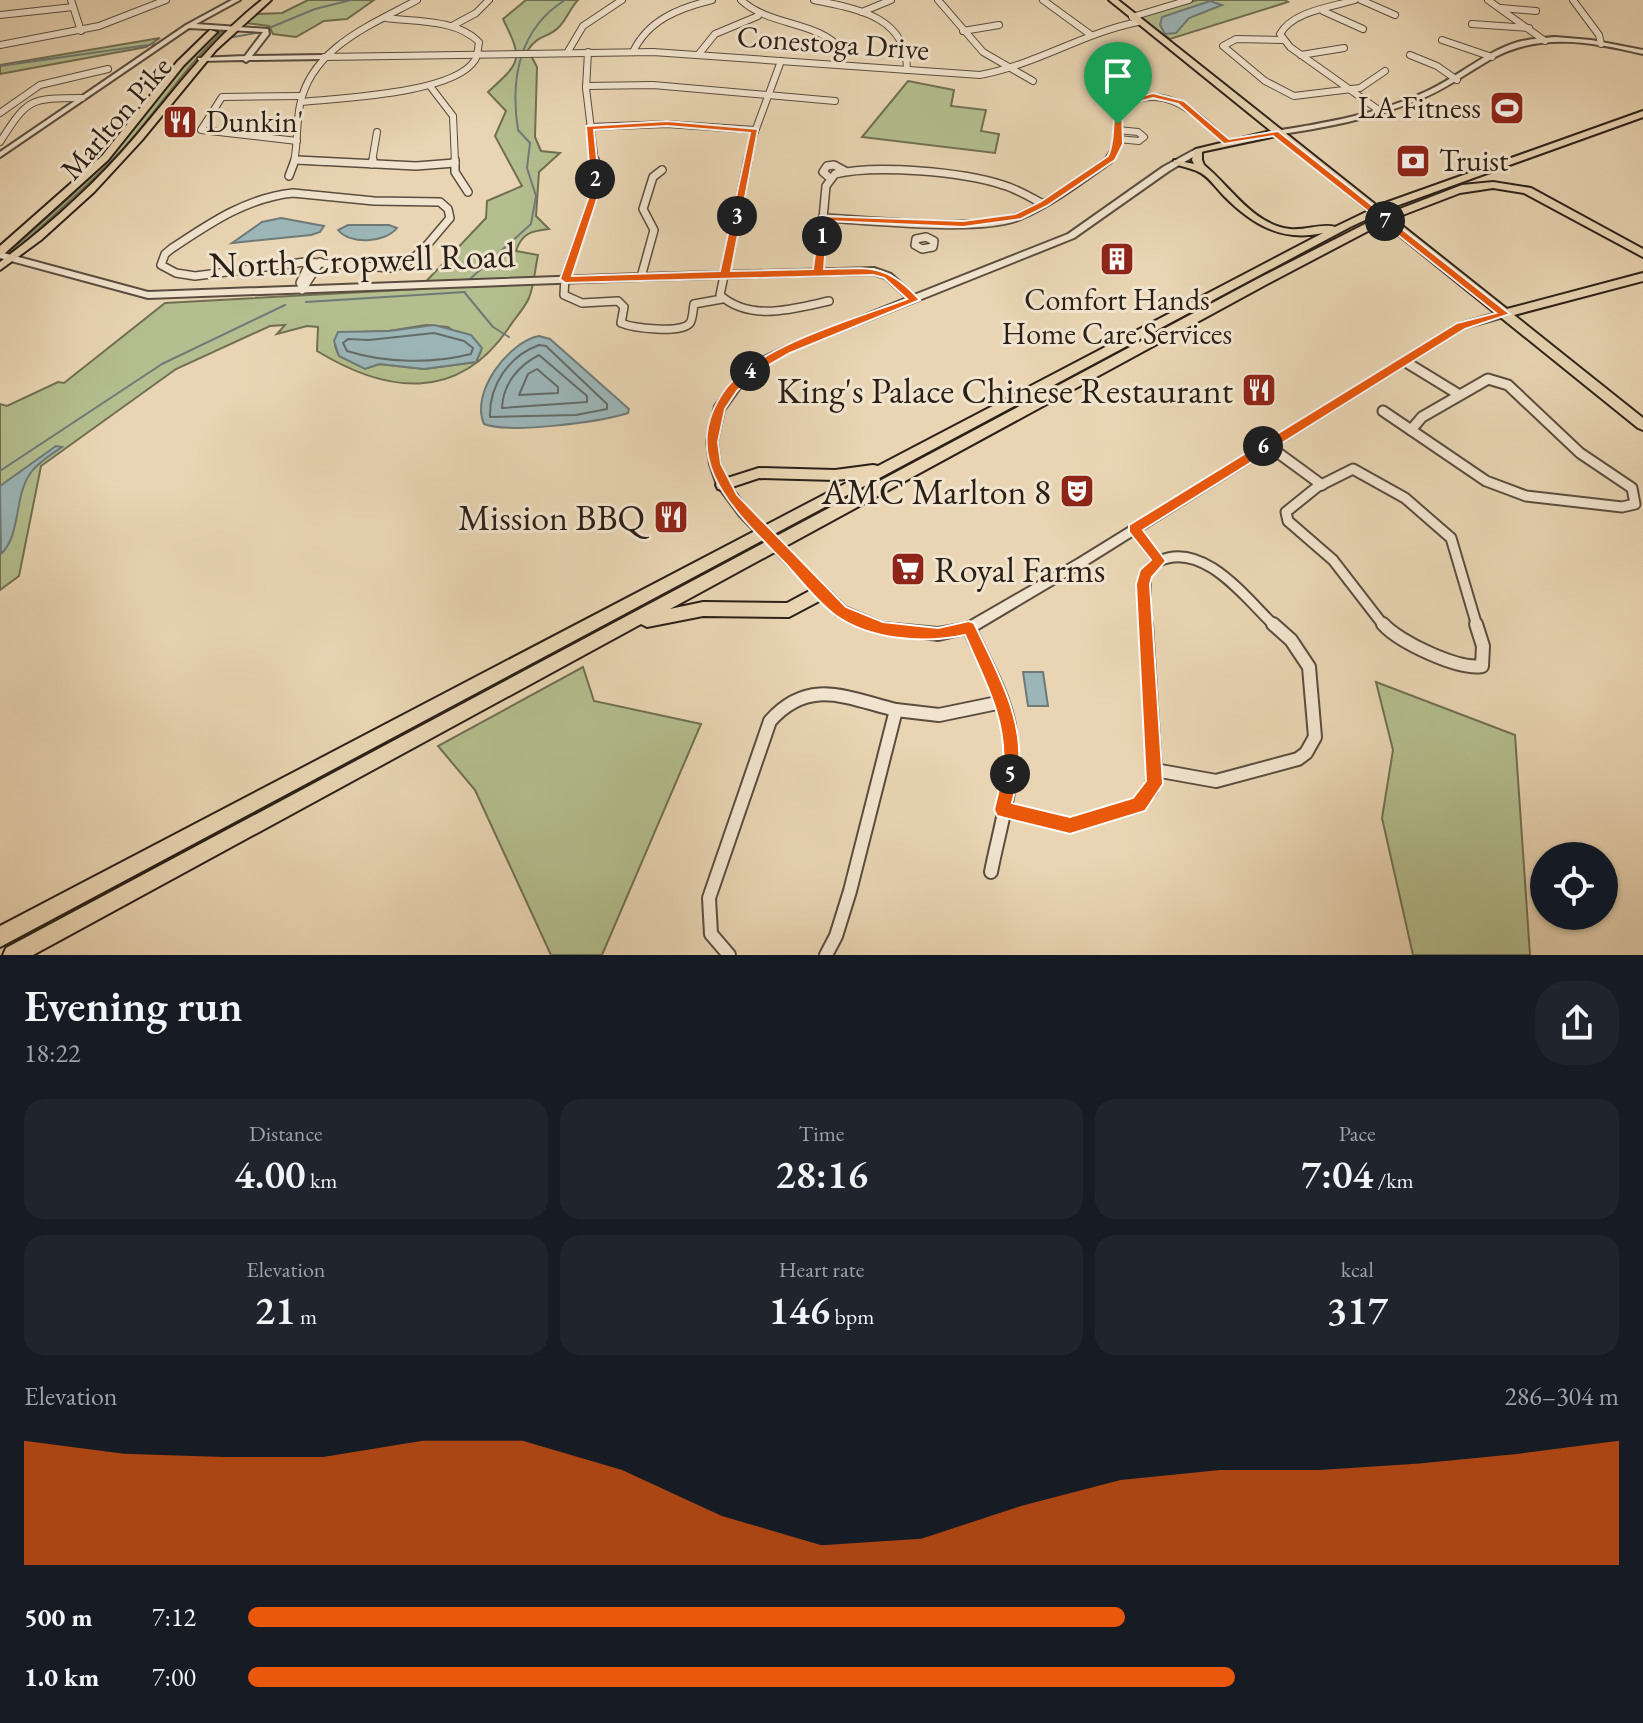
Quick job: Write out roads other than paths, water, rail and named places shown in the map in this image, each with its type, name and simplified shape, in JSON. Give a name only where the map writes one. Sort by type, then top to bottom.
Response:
[{"type":"main road","name":"Marlton Pike","points":[[0,253],[105,158],[180,64],[219,26],[254,0]]},
{"type":"main road","name":"Marlton Pike","points":[[0,267],[68,208],[138,138],[201,59],[267,0]]},
{"type":"main road","points":[[1113,0],[1275,133],[1643,425]]},
{"type":"main road","points":[[0,937],[770,538],[1378,215],[1643,114]]},
{"type":"main road","points":[[1275,133],[1199,151],[1197,160],[1251,214],[1273,231],[1300,233],[1346,225],[1458,190],[1643,123]]},
{"type":"main road","points":[[1177,162],[1205,170]]},
{"type":"main road","points":[[1458,190],[1493,185],[1527,190],[1641,253]]},
{"type":"main road","points":[[13,955],[599,640],[885,468],[1346,225]]},
{"type":"main road","points":[[1504,314],[1643,277]]},
{"type":"main road","points":[[723,485],[759,473],[835,475],[885,468]]},
{"type":"main road","points":[[599,640],[663,615],[703,609],[775,612],[789,610],[820,593]]},
{"type":"street","points":[[0,45],[81,31],[116,21],[166,0]]},
{"type":"street","points":[[0,155],[188,26],[237,0]]},
{"type":"street","points":[[289,176],[297,160],[301,99],[324,57],[336,46],[417,0]]},
{"type":"street","points":[[452,26],[476,13],[489,0]]},
{"type":"street","points":[[567,53],[583,26],[622,0]]},
{"type":"street","points":[[633,52],[641,35],[657,22],[679,10],[712,0]]},
{"type":"street","points":[[741,0],[758,16],[835,41],[842,50],[839,65]]},
{"type":"street","points":[[814,0],[862,12],[887,24],[901,38],[909,55],[907,70]]},
{"type":"street","points":[[862,12],[891,0]]},
{"type":"street","points":[[938,0],[983,52],[1033,81]]},
{"type":"street","points":[[1043,0],[1091,35]]},
{"type":"street","name":"Conestoga Drive","points":[[201,59],[633,52],[980,75],[1189,0]]},
{"type":"street","points":[[1380,111],[1301,55],[1283,40],[1280,31],[1286,23],[1358,0],[1395,15]]},
{"type":"street","points":[[1488,0],[1545,41]]},
{"type":"street","points":[[1573,0],[1599,35],[1601,44]]},
{"type":"street","points":[[0,15],[29,14],[72,3],[81,31]]},
{"type":"street","points":[[1501,8],[1536,11]]},
{"type":"street","points":[[1323,11],[1363,29]]},
{"type":"street","points":[[698,55],[714,34],[758,16]]},
{"type":"street","points":[[297,141],[201,130],[222,97],[301,99],[430,86],[462,73],[478,54],[480,45],[477,39],[452,26],[386,18]]},
{"type":"street","points":[[1472,24],[1529,28]]},
{"type":"street","points":[[963,31],[999,25]]},
{"type":"street","points":[[188,26],[267,31],[247,58]]},
{"type":"street","points":[[1283,40],[1236,39],[1228,40],[1223,46],[1265,81],[1289,95],[1310,97],[1350,90],[1367,85],[1385,71]]},
{"type":"street","points":[[1442,40],[1492,57]]},
{"type":"street","points":[[1275,133],[1380,111],[1419,98],[1457,80],[1514,46],[1545,41],[1601,44],[1643,52]]},
{"type":"street","points":[[1301,55],[1344,48]]},
{"type":"street","points":[[588,52],[586,86],[595,190],[562,289],[568,299],[618,301],[623,305],[621,323],[631,328],[685,326],[691,321],[694,304],[703,300],[722,299],[748,310],[776,312],[829,301]]},
{"type":"street","points":[[1410,55],[1433,64],[1457,80]]},
{"type":"street","points":[[722,299],[755,130],[781,61]]},
{"type":"street","points":[[0,115],[40,85],[61,77],[108,69]]},
{"type":"street","points":[[61,77],[84,81]]},
{"type":"street","points":[[586,86],[653,85],[835,101]]},
{"type":"street","points":[[430,86],[453,116],[458,180],[468,192]]},
{"type":"street","points":[[824,218],[992,222],[1018,217],[1107,162],[1117,149],[1118,110],[1123,103],[1139,97],[1162,93],[1186,106],[1227,142]]},
{"type":"street","points":[[0,142],[22,107],[38,100],[82,98]]},
{"type":"street","points":[[0,115],[13,118]]},
{"type":"street","points":[[589,127],[657,123],[755,130]]},
{"type":"street","points":[[372,164],[377,132]]},
{"type":"street","points":[[1199,151],[1177,162],[1071,236],[786,350],[761,362],[741,379],[719,409],[713,431],[715,464],[723,485],[732,499],[820,593],[841,611],[882,628],[938,634],[969,628],[1461,326],[1504,314]]},
{"type":"street","points":[[297,160],[416,166],[455,163]]},
{"type":"street","points":[[818,272],[824,198],[830,178],[845,171],[869,169],[987,181],[1010,187],[1043,204]]},
{"type":"street","points":[[641,277],[654,230],[643,209],[653,177],[662,170]]},
{"type":"street","points":[[273,194],[440,202],[450,213],[447,223],[411,260],[401,265],[377,269],[310,262],[201,276],[185,276],[161,265],[165,254],[173,247],[245,203],[273,194]]},
{"type":"street","points":[[926,237],[928,222]]},
{"type":"street","name":"North Cropwell Road","points":[[0,253],[148,295],[874,271],[888,276],[914,300]]},
{"type":"street","points":[[310,262],[300,283],[302,288],[309,283],[320,262]]},
{"type":"street","points":[[1404,361],[1458,394]]},
{"type":"street","points":[[1383,411],[1486,481],[1526,496],[1622,507],[1635,504],[1632,488],[1580,453],[1508,385],[1488,379],[1422,417],[1411,430]]},
{"type":"street","points":[[1266,444],[1322,485]]},
{"type":"street","points":[[1347,470],[1360,470],[1446,531],[1457,553],[1483,646],[1482,666],[1470,668],[1451,663],[1418,648],[1386,628],[1333,560],[1288,521],[1289,508],[1322,485],[1347,470]]},
{"type":"street","points":[[1134,529],[1159,561]]},
{"type":"street","points":[[1003,810],[1070,826],[1139,805],[1151,792],[1155,770],[1143,584],[1145,574],[1159,561],[1185,557],[1210,567],[1291,640],[1309,667],[1315,737],[1306,753],[1298,759],[1222,781],[1155,770]]},
{"type":"street","points":[[969,628],[1002,702],[1012,756],[991,872]]},
{"type":"street","points":[[729,955],[711,934],[709,898],[770,721],[785,704],[807,694],[832,694],[896,710],[939,715],[1002,702]]},
{"type":"street","points":[[826,955],[836,936],[850,891],[896,710]]},
{"type":"water","points":[[1210,1],[1222,5],[1189,18],[1176,33],[1165,34],[1160,25],[1162,17]]},
{"type":"water","points":[[281,218],[324,226],[320,232],[311,235],[232,243],[262,222]]},
{"type":"water","points":[[348,225],[389,225],[397,228],[384,237],[359,240],[338,230]]},
{"type":"water","points":[[434,325],[471,335],[482,348],[476,362],[424,369],[379,364],[365,369],[339,356],[334,341],[338,332],[389,331]]},
{"type":"water","points":[[539,336],[550,339],[629,409],[628,413],[534,427],[484,424],[482,398],[495,371],[515,348]]},
{"type":"water","points":[[56,446],[62,447],[38,464],[26,481],[12,536],[1,554],[0,486]]},
{"type":"water","points":[[1023,672],[1043,672],[1048,706],[1028,706]]},
{"type":"waterway","points":[[269,28],[315,9],[351,0]]},
{"type":"waterway","points":[[470,279],[531,224],[536,196],[527,168],[530,143],[518,130],[517,74],[521,57],[537,25],[565,0]]},
{"type":"waterway","points":[[228,38],[261,32]]},
{"type":"waterway","points":[[0,66],[155,44]]},
{"type":"waterway","points":[[306,302],[465,292]]},
{"type":"waterway","points":[[465,293],[493,327],[509,337]]},
{"type":"waterway","points":[[0,471],[162,364],[285,305]]},
{"type":"place","name":"LA Fitness","points":[[1507,108]]},
{"type":"place","name":"Dunkin'","points":[[180,122]]},
{"type":"place","name":"Truist","points":[[1413,161]]},
{"type":"place","name":"Comfort Hands Home Care Services","points":[[1117,259]]},
{"type":"place","name":"King's Palace Chinese Restaurant","points":[[1259,390]]},
{"type":"place","name":"AMC Marlton 8","points":[[1077,491]]},
{"type":"place","name":"Mission BBQ","points":[[671,517]]},
{"type":"place","name":"Royal Farms","points":[[908,569]]}]
